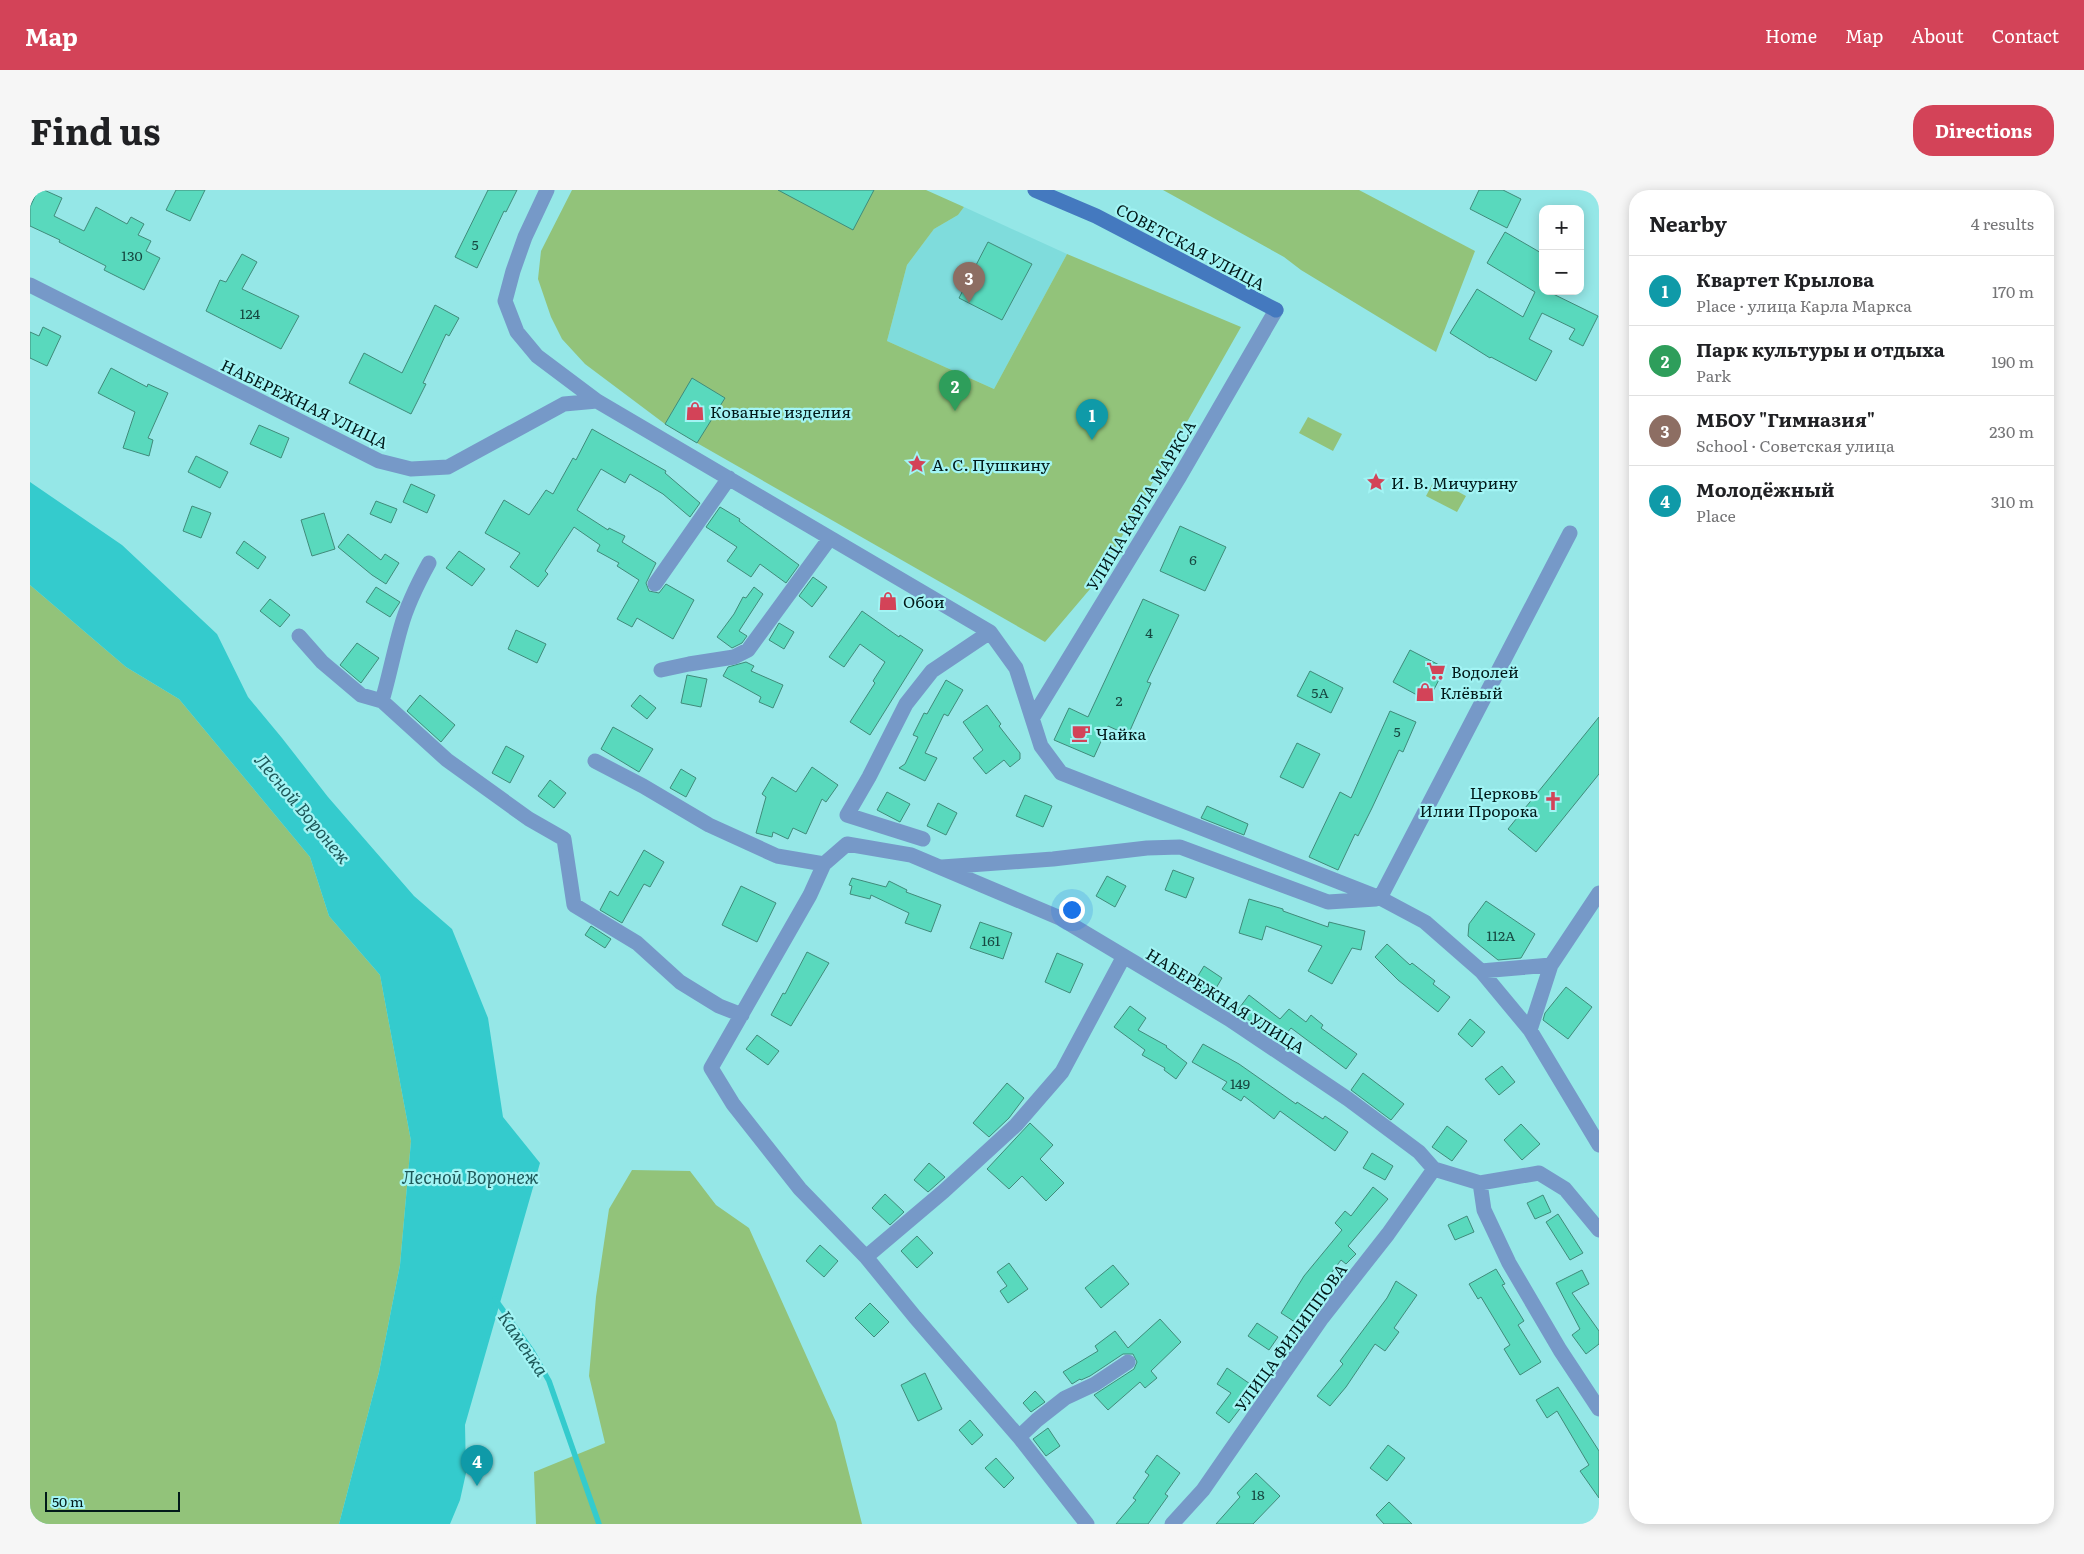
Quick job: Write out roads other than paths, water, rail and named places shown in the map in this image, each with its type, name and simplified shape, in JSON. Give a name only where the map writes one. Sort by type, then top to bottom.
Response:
[{"type":"main road","name":"СОВЕТСКАЯ УЛИЦА","points":[[1035,190],[1096,216],[1276,310]]},
{"type":"street","points":[[547,190],[525,237],[513,270],[505,301],[517,332],[537,356],[597,401],[990,632],[1016,668],[1041,746],[1061,773],[1380,898],[1425,922],[1481,972],[1530,1030],[1599,1145]]},
{"type":"street","name":"НАБЕРЕЖНАЯ УЛИЦА","points":[[30,285],[379,461],[411,469],[448,467],[564,404],[597,401]]},
{"type":"street","name":"УЛИЦА КАРЛА МАРКСА","points":[[1033,717],[1180,476],[1276,310]]},
{"type":"street","points":[[655,584],[729,478]]},
{"type":"street","points":[[1380,898],[1570,533]]},
{"type":"street","points":[[661,670],[696,662],[734,657],[748,650],[830,538]]},
{"type":"street","points":[[382,701],[393,665],[401,626],[416,588],[429,563]]},
{"type":"street","points":[[923,839],[847,815],[869,777],[906,704],[932,671],[990,632]]},
{"type":"street","points":[[299,636],[322,662],[361,695],[382,701],[447,760],[530,819],[564,839],[574,905],[637,943],[680,982],[719,1006],[742,1015]]},
{"type":"street","points":[[595,761],[643,786],[709,825],[777,856],[824,864]]},
{"type":"street","name":"НАБЕРЕЖНАЯ УЛИЦА","points":[[866,1257],[800,1189],[733,1104],[711,1068],[810,895],[824,864],[847,844],[911,855],[1060,918],[1229,1020],[1348,1099],[1419,1152],[1434,1168],[1480,1183],[1539,1174],[1564,1189],[1599,1230]]},
{"type":"street","name":"НАБЕРЕЖНАЯ УЛИЦА","points":[[940,867],[1053,859],[1147,848],[1180,847],[1328,902],[1380,898]]},
{"type":"street","points":[[1530,1030],[1551,965],[1599,893]]},
{"type":"street","points":[[1087,1524],[1019,1437],[915,1317],[866,1257],[944,1191],[1016,1125],[1062,1072],[1124,956]]},
{"type":"street","points":[[1481,972],[1551,965]]},
{"type":"street","name":"УЛИЦА ФИЛИППОВА","points":[[1172,1524],[1203,1490],[1322,1318],[1388,1234],[1434,1168]]},
{"type":"street","points":[[1480,1183],[1484,1210],[1509,1263],[1560,1350],[1599,1409]]},
{"type":"street","points":[[1019,1437],[1064,1398],[1095,1384],[1128,1362]]},
{"type":"water","name":"Лесной Воронеж","points":[[30,482],[122,545],[217,634],[248,697],[328,797],[414,896],[452,929],[488,1018],[503,1117],[540,1163],[465,1425],[466,1473],[460,1500],[450,1524],[339,1524],[379,1372],[400,1265],[411,1141],[380,975],[329,916],[310,857],[179,699],[126,667],[30,585]]},
{"type":"waterway","name":"Каменка","points":[[495,1299],[532,1351],[549,1381],[599,1524]]},
{"type":"place","name":"МБОУ \"Гимназия\"","points":[[969,303]]},
{"type":"place","name":"Кованые изделия","points":[[695,411]]},
{"type":"place","name":"Парк культуры и отдыха","points":[[955,411]]},
{"type":"place","name":"Квартет Крылова","points":[[1092,440]]},
{"type":"place","name":"А. С. Пушкину","points":[[917,464]]},
{"type":"place","name":"И. В. Мичурину","points":[[1376,482]]},
{"type":"place","name":"Обои","points":[[888,601]]},
{"type":"place","name":"Водолей","points":[[1436,671]]},
{"type":"place","name":"Клёвый","points":[[1425,692]]},
{"type":"place","name":"Чайка","points":[[1081,733]]},
{"type":"place","name":"Церковь Илии Пророка","points":[[1553,801]]},
{"type":"place","name":"Молодёжный","points":[[477,1486]]}]
